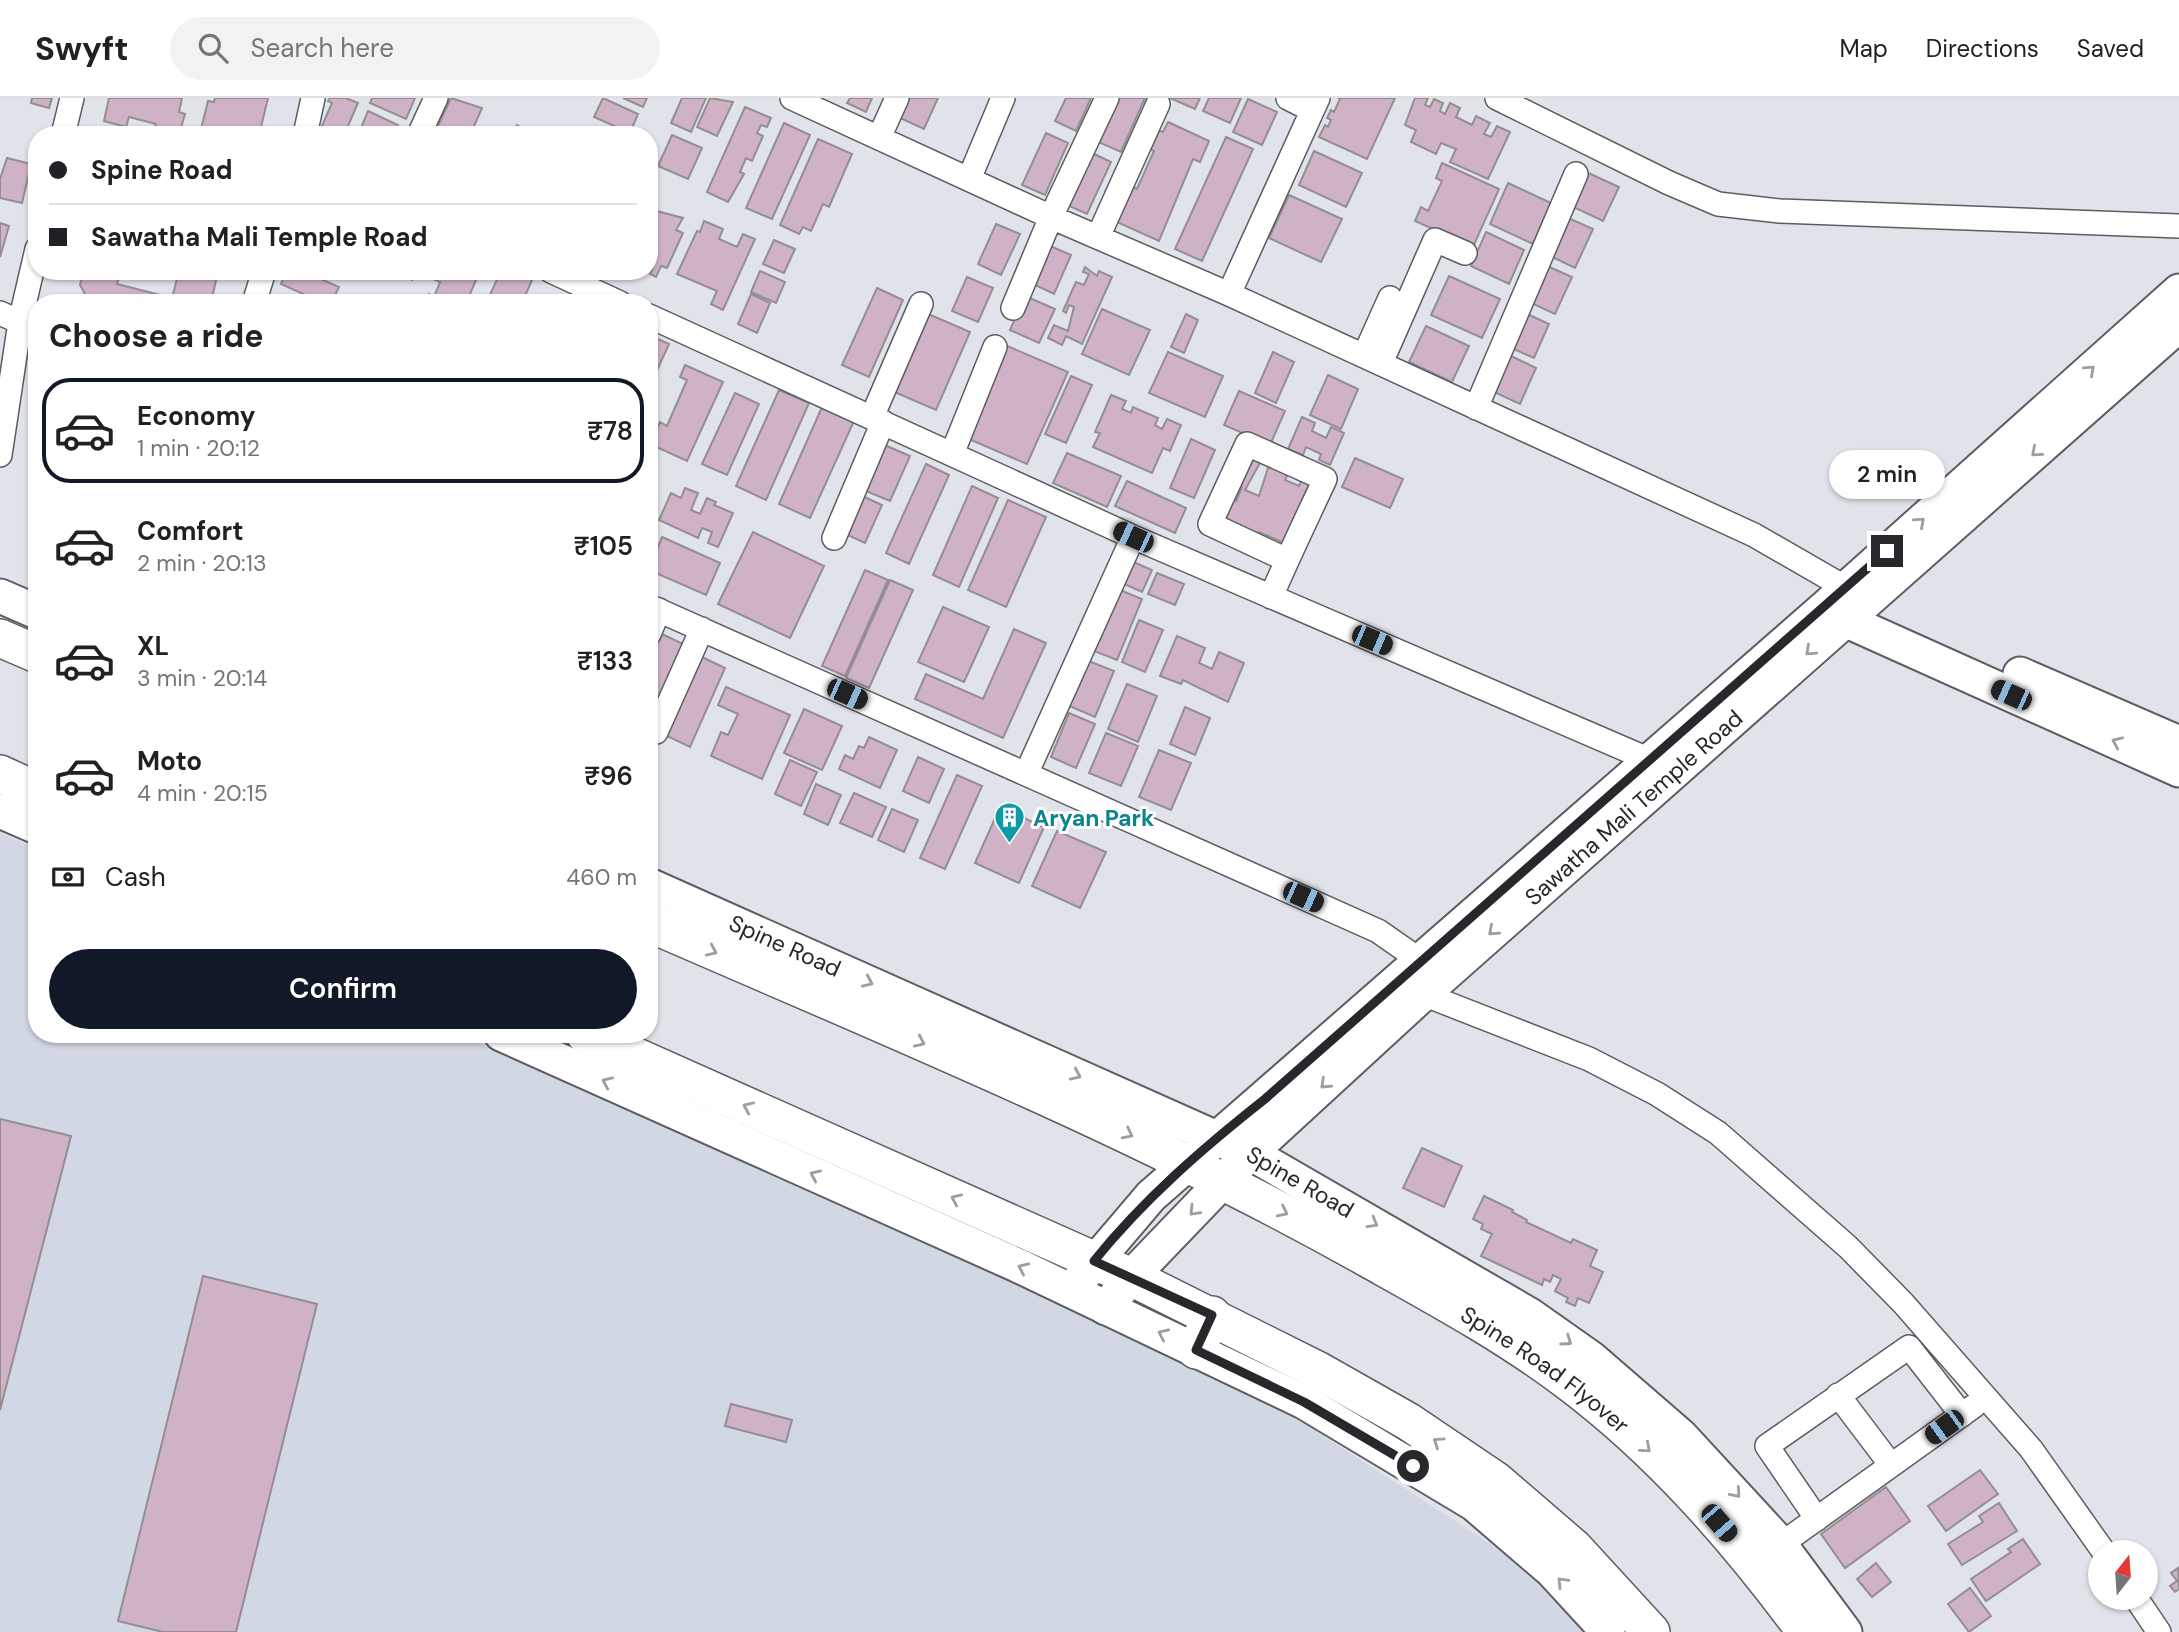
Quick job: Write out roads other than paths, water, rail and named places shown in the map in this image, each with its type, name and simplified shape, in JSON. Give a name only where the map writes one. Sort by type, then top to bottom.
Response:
[{"type":"main road","points":[[0,638],[28,650]]},
{"type":"main road","points":[[0,774],[28,786]]},
{"type":"main road","name":"Spine Road","points":[[658,927],[1114,1127],[1222,1181]]},
{"type":"main road","points":[[605,1043],[1212,1315],[1409,1422],[1495,1480],[1574,1548],[1651,1632]]},
{"type":"main road","name":"Spine Road Flyover","points":[[1222,1181],[1299,1219],[1513,1342],[1571,1383],[1659,1459],[1750,1559],[1805,1632]]},
{"type":"main road","points":[[1196,1350],[1212,1315]]},
{"type":"street","points":[[65,126],[72,98]]},
{"type":"street","points":[[307,126],[313,98]]},
{"type":"street","points":[[423,126],[436,98]]},
{"type":"street","points":[[879,138],[897,98]]},
{"type":"street","points":[[969,179],[1003,98]]},
{"type":"street","points":[[1013,308],[1051,216],[1107,98]]},
{"type":"street","points":[[1229,294],[1315,104],[1288,98]]},
{"type":"street","points":[[1497,98],[1669,183],[1718,204],[1780,211],[2179,226]]},
{"type":"street","points":[[796,99],[1754,535],[1846,604],[2179,770]]},
{"type":"street","points":[[1098,236],[1158,104]]},
{"type":"street","points":[[1476,408],[1576,174]]},
{"type":"street","points":[[1372,359],[1434,240],[1465,253]]},
{"type":"street","points":[[0,455],[19,322],[29,280]]},
{"type":"street","points":[[570,280],[601,294]]},
{"type":"street","name":"Sawatha Mali Temple Road","points":[[1106,1308],[1131,1277],[1250,1153],[1846,604],[2179,291]]},
{"type":"street","points":[[1372,359],[1390,298]]},
{"type":"street","points":[[834,538],[921,304]]},
{"type":"street","points":[[658,320],[1133,537],[1650,760]]},
{"type":"street","name":"Sawatha Mali Temple Road","points":[[1071,1290],[1151,1196],[1650,760],[1846,604],[2179,326]]},
{"type":"street","points":[[952,454],[995,347]]},
{"type":"street","points":[[1270,597],[1287,561],[1325,479],[1247,444],[1210,524],[1287,561]]},
{"type":"street","points":[[1027,772],[1133,537]]},
{"type":"street","points":[[0,596],[28,608]]},
{"type":"street","points":[[1846,604],[2179,743]]},
{"type":"street","points":[[658,610],[1027,772],[1378,931],[1421,961]]},
{"type":"street","points":[[658,728],[702,629]]},
{"type":"street","points":[[0,811],[28,823]]},
{"type":"street","name":"Spine Road","points":[[658,889],[1250,1153],[1530,1315],[1591,1358],[1681,1436],[1780,1545],[1845,1632]]},
{"type":"street","points":[[1423,994],[1589,1059],[1657,1094],[1718,1133],[1849,1247],[2031,1449],[2095,1540]]},
{"type":"street","points":[[520,1043],[1071,1290],[1304,1402],[1474,1504],[1552,1571],[1608,1632]]},
{"type":"street","points":[[1817,1519],[1767,1446],[1909,1347],[1962,1415]]},
{"type":"street","points":[[1839,1395],[1891,1465]]},
{"type":"street","points":[[1780,1545],[1986,1397]]},
{"type":"street","points":[[2144,1610],[2159,1632]]},
{"type":"place","name":"Aryan Park","points":[[1010,845]]}]
